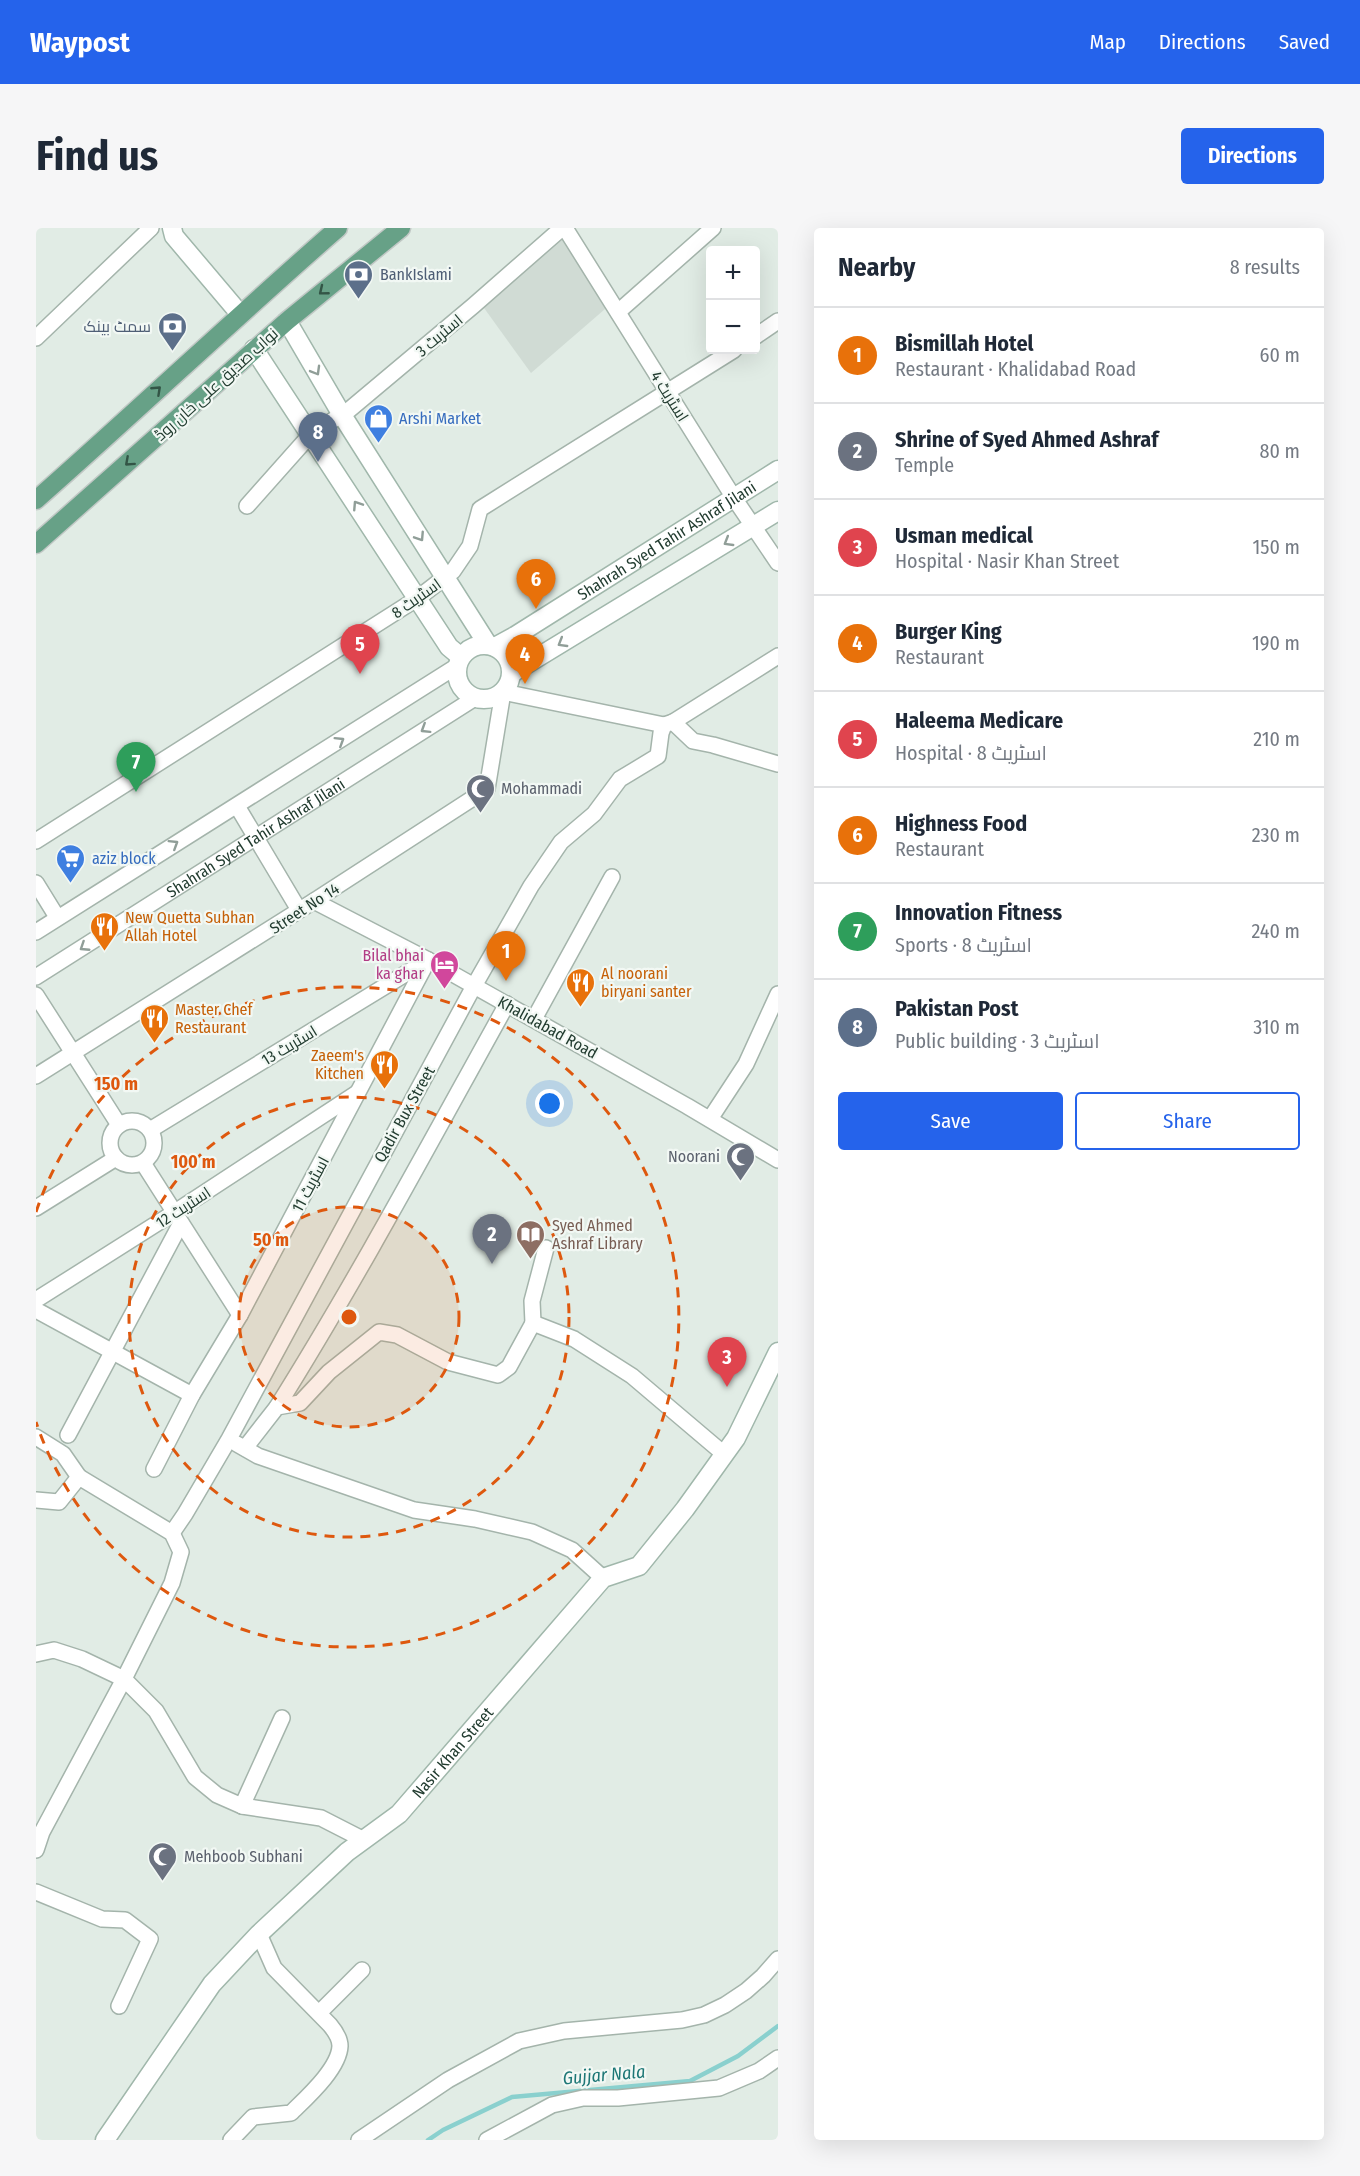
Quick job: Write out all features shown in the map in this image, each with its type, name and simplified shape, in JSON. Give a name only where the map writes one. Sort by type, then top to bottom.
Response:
[{"type":"main road","name":"نواب صدیق علی خان روڈ","points":[[36,500],[338,228]]},
{"type":"main road","name":"نواب صدیق علی خان روڈ","points":[[36,544],[254,349],[401,228]]},
{"type":"street","points":[[37,338],[153,228],[173,232],[240,314]]},
{"type":"street","name":"اسٹریٹ 4","points":[[563,228],[734,498],[778,563]]},
{"type":"street","name":"اسٹریٹ 3","points":[[247,506],[311,434],[342,415],[563,228]]},
{"type":"street","points":[[618,312],[713,228]]},
{"type":"street","points":[[287,321],[342,415],[491,646]]},
{"type":"street","points":[[760,333],[778,321]]},
{"type":"street","points":[[36,932],[237,806],[459,661],[469,649],[478,645],[491,646],[503,652],[509,659],[512,673],[510,682],[495,698],[475,698],[466,693],[457,675],[459,661],[254,349]]},
{"type":"street","name":"اسٹریٹ 8","points":[[36,841],[418,598],[453,571],[470,546],[480,508],[728,354]]},
{"type":"street","name":"Shahrah Syed Tahir Ashraf Jilani","points":[[491,646],[515,636],[778,470]]},
{"type":"street","name":"Shahrah Syed Tahir Ashraf Jilani","points":[[512,673],[778,511]]},
{"type":"street","points":[[669,723],[778,656]]},
{"type":"street","points":[[503,692],[669,723],[693,741],[778,764]]},
{"type":"street","name":"Street No 14","points":[[36,1076],[314,902],[487,789],[503,692]]},
{"type":"street","name":"Shahrah Syed Tahir Ashraf Jilani","points":[[36,977],[475,698]]},
{"type":"street","name":"Qadir Bux Street","points":[[172,1533],[229,1439],[474,986],[531,886],[561,842],[594,814],[620,779],[658,756],[661,733],[669,723]]},
{"type":"street","points":[[237,806],[299,910]]},
{"type":"street","points":[[534,1019],[612,877]]},
{"type":"street","points":[[36,883],[57,917]]},
{"type":"street","name":"Khalidabad Road","points":[[314,902],[428,960],[710,1119],[778,1160]]},
{"type":"street","name":"اسٹریٹ 11","points":[[154,1469],[192,1395],[240,1316],[428,960]]},
{"type":"street","name":"اسٹریٹ 13","points":[[150,1130],[428,960]]},
{"type":"street","points":[[36,994],[119,1125]]},
{"type":"street","points":[[710,1119],[746,1064],[778,994]]},
{"type":"street","points":[[245,1448],[277,1407],[407,1185],[507,1004]]},
{"type":"street","name":"اسٹریٹ 12","points":[[36,1300],[178,1218],[359,1091]]},
{"type":"street","points":[[134,1121],[144,1124],[150,1130],[153,1136],[153,1150],[143,1163],[124,1164],[116,1158],[110,1148],[110,1140],[112,1132],[119,1125],[134,1121]]},
{"type":"street","points":[[36,1208],[116,1158]]},
{"type":"street","points":[[143,1163],[240,1316]]},
{"type":"street","points":[[68,1435],[178,1218]]},
{"type":"street","points":[[277,1407],[300,1403],[329,1372],[379,1332],[397,1335],[448,1362],[498,1375],[509,1367],[533,1323],[532,1301],[546,1248]]},
{"type":"street","points":[[36,1310],[192,1395]]},
{"type":"street","points":[[533,1323],[574,1339],[632,1376],[724,1454]]},
{"type":"street","points":[[229,1439],[258,1456],[414,1510],[475,1519],[532,1532],[572,1550],[603,1578],[639,1566],[685,1509],[736,1438],[778,1352]]},
{"type":"street","points":[[36,1437],[63,1454],[79,1477],[172,1533],[181,1552],[172,1583],[124,1679],[42,1832],[36,1850]]},
{"type":"street","points":[[36,1500],[59,1503],[79,1477]]},
{"type":"street","name":"Nasir Khan Street","points":[[105,2140],[213,1984],[259,1934],[348,1852],[399,1814],[603,1578]]},
{"type":"street","points":[[36,1654],[54,1650],[82,1659],[124,1679],[156,1711],[195,1777],[217,1795],[242,1806],[321,1818],[364,1840]]},
{"type":"street","points":[[242,1806],[282,1718]]},
{"type":"street","points":[[36,1892],[102,1919],[125,1920],[150,1939],[119,2006]]},
{"type":"street","points":[[231,2140],[253,2116],[291,2113],[328,2076],[340,2048],[338,2036],[319,2013],[274,1968],[259,1934]]},
{"type":"street","points":[[359,2140],[448,2080],[519,2041],[564,2031],[682,2020],[704,2015],[746,1990],[778,1959]]},
{"type":"street","points":[[319,2013],[362,1970]]},
{"type":"street","points":[[487,2140],[552,2105],[583,2098],[618,2098],[718,2088],[759,2071],[778,2058]]},
{"type":"shaded area","points":[[562,228],[612,303],[531,373],[479,301]]},
{"type":"waterway","name":"Gujjar Nala","points":[[428,2140],[443,2130],[512,2097],[690,2081],[738,2056],[778,2026]]},
{"type":"place","name":"BankIslami","points":[[359,300]]},
{"type":"place","name":"سمٹ بینک","points":[[172,352]]},
{"type":"place","name":"Arshi Market","points":[[378,444]]},
{"type":"place","name":"Pakistan Post","points":[[318,462]]},
{"type":"place","name":"Highness Food","points":[[536,609]]},
{"type":"place","name":"Haleema Medicare","points":[[360,674]]},
{"type":"place","name":"Burger King","points":[[525,684]]},
{"type":"place","name":"Innovation Fitness","points":[[136,792]]},
{"type":"place","name":"Mohammadi","points":[[480,814]]},
{"type":"place","name":"aziz block","points":[[71,884]]},
{"type":"place","name":"New Quetta Subhan Allah Hotel","points":[[104,952]]},
{"type":"place","name":"Bismillah Hotel","points":[[506,981]]},
{"type":"place","name":"Bilal bhai ka ghar","points":[[445,990]]},
{"type":"place","name":"Al noorani biryani santer","points":[[580,1008]]},
{"type":"place","name":"Master Chef Restaurant","points":[[154,1044]]},
{"type":"place","name":"Zaeem's Kitchen","points":[[385,1090]]},
{"type":"place","name":"Noorani","points":[[741,1182]]},
{"type":"place","name":"Syed Ahmed Ashraf Library","points":[[531,1260]]},
{"type":"place","name":"Shrine of Syed Ahmed Ashraf","points":[[492,1264]]},
{"type":"place","name":"Usman medical","points":[[727,1387]]},
{"type":"place","name":"Mehboob Subhani","points":[[163,1882]]}]
